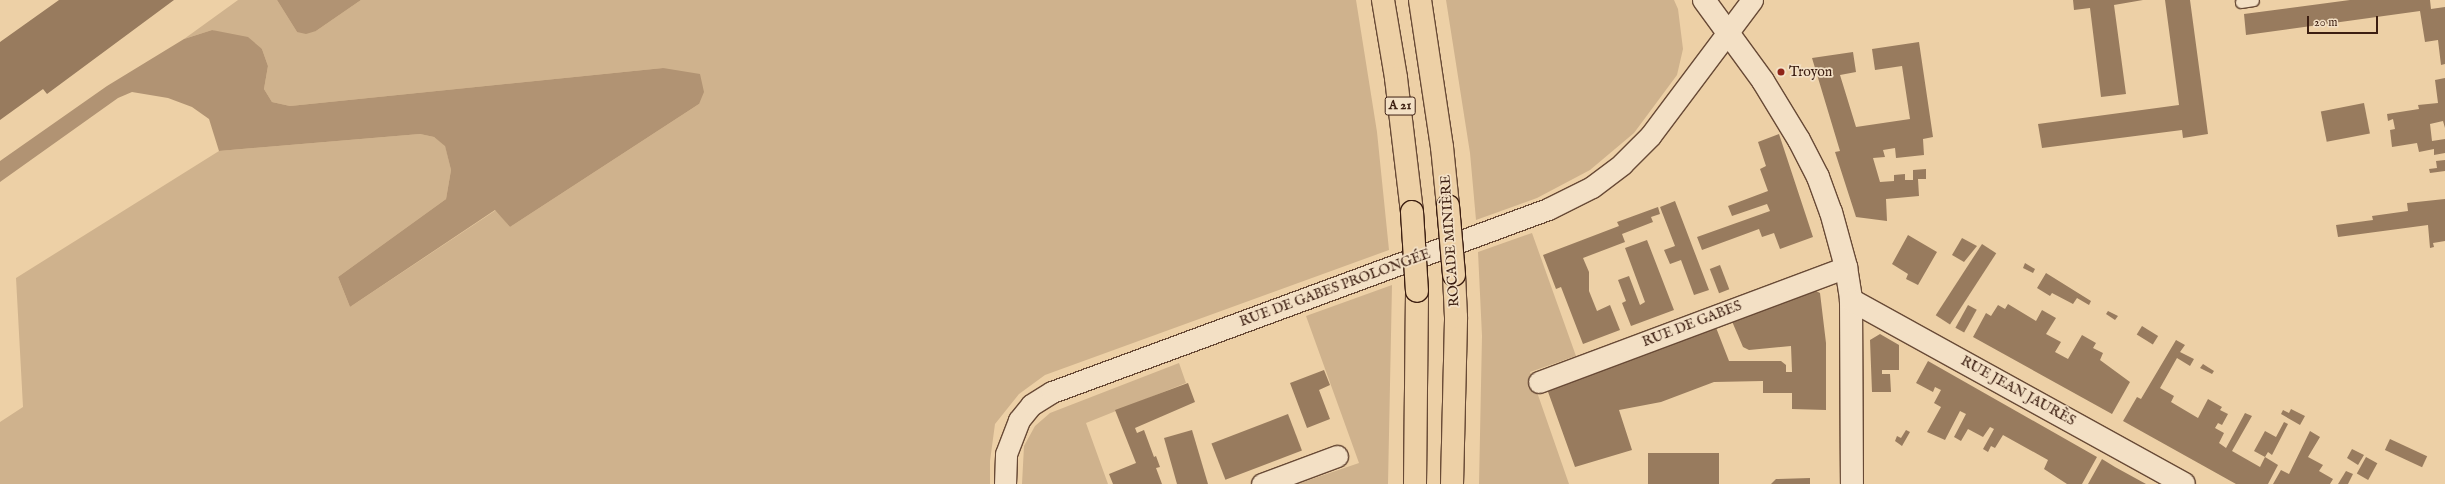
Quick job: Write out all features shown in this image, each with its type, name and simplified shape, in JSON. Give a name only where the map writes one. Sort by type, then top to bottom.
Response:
[{"type":"highway","name":"A 21","points":[[1383,0],[1397,86],[1412,212],[1418,291],[1415,484]]},
{"type":"highway","name":"ROCADE MINIÈRE","points":[[1420,0],[1442,147],[1454,276],[1456,317],[1452,484]]},
{"type":"main road","points":[[1704,0],[1763,82],[1810,162],[1831,212],[1846,267],[1851,300],[1852,484]]},
{"type":"main road","name":"RUE JEAN JAURÈS","points":[[1851,300],[2184,484]]},
{"type":"street","name":"RUE DE GABES PROLONGÉE","points":[[1005,484],[1006,454],[1019,420],[1031,405],[1052,392],[1579,195],[1607,177],[1636,151],[1666,116],[1752,0]]},
{"type":"street","name":"RUE DE GABES","points":[[1539,382],[1846,267]]},
{"type":"street","points":[[1262,484],[1337,456]]},
{"type":"lane","points":[[2241,2],[2253,0]]},
{"type":"shaded area","points":[[238,0],[277,0],[297,32],[316,31],[361,0],[1356,0],[1377,132],[1389,250],[1045,375],[1019,394],[995,424],[990,461],[990,484],[0,484],[0,422],[23,407],[16,278],[219,151],[420,134],[434,137],[445,145],[451,170],[446,199],[338,277],[350,307],[496,210],[510,227],[699,104],[663,68],[290,106],[272,102],[264,89],[268,66],[262,49],[212,30],[184,39]]},
{"type":"shaded area","points":[[277,0],[361,0],[316,31],[306,34],[297,32]]},
{"type":"shaded area","points":[[1446,0],[1674,0],[1678,9],[1683,49],[1677,75],[1634,133],[1590,170],[1537,198],[1476,220],[1470,153]]},
{"type":"shaded area","points":[[212,30],[248,37],[262,49],[268,66],[264,89],[272,102],[290,106],[663,68],[700,74],[704,92],[699,104],[510,227],[495,210],[350,307],[338,277],[446,199],[451,170],[445,146],[434,137],[420,134],[219,151],[209,119],[192,107],[168,98],[132,92],[118,98],[0,182],[0,161],[107,86],[184,39]]},
{"type":"shaded area","points":[[1532,233],[1576,356],[1530,372],[1569,484],[1479,484],[1482,336],[1478,252]]},
{"type":"shaded area","points":[[1392,285],[1388,484],[1297,484],[1359,463],[1306,316]]},
{"type":"shaded area","points":[[1179,363],[1186,383],[1086,423],[1108,484],[1022,484],[1024,446],[1035,426],[1050,413]]},
{"type":"building","points":[[59,0],[174,0],[47,94],[43,89],[0,120],[0,42]]},
{"type":"building","points":[[2073,0],[2143,0],[2114,5],[2126,94],[2101,97],[2090,8],[2074,10]]},
{"type":"building","points":[[2165,0],[2190,0],[2208,134],[2183,138],[2182,130],[2042,148],[2038,124],[2179,105]]},
{"type":"building","points":[[2350,0],[2430,0],[2431,9],[2445,7],[2445,64],[2441,65],[2438,40],[2425,42],[2420,11],[2246,35],[2244,14]]},
{"type":"building","points":[[1919,42],[1933,137],[1923,139],[1924,155],[1896,158],[1895,148],[1883,150],[1885,157],[1873,158],[1880,182],[1894,181],[1894,175],[1905,174],[1905,180],[1913,180],[1913,170],[1926,169],[1926,179],[1918,179],[1919,196],[1886,199],[1887,221],[1856,217],[1835,152],[1840,151],[1812,58],[1853,52],[1856,72],[1840,75],[1856,127],[1910,119],[1902,66],[1875,70],[1872,49]]},
{"type":"building","points":[[2445,78],[2445,128],[2443,121],[2430,124],[2432,141],[2445,139],[2445,153],[2434,155],[2434,149],[2419,152],[2417,143],[2392,147],[2390,130],[2395,129],[2393,119],[2388,121],[2387,114],[2419,109],[2418,105],[2438,103],[2435,80]]},
{"type":"building","points":[[2364,103],[2370,133],[2327,142],[2321,111]]},
{"type":"building","points":[[1779,134],[1813,237],[1780,249],[1774,233],[1762,237],[1759,229],[1702,250],[1697,237],[1770,211],[1767,204],[1732,216],[1728,206],[1768,191],[1760,169],[1766,166],[1758,142]]},
{"type":"building","points":[[2445,160],[2445,171],[2430,173],[2429,169],[2437,168],[2436,161]]},
{"type":"building","points":[[2445,199],[2445,241],[2433,243],[2434,247],[2430,248],[2428,225],[2338,237],[2336,225],[2373,220],[2372,216],[2408,211],[2407,203]]},
{"type":"building","points":[[1675,201],[1709,290],[1694,295],[1681,260],[1670,264],[1664,250],[1675,246],[1660,207]]},
{"type":"building","points":[[1658,207],[1660,214],[1651,217],[1653,222],[1622,234],[1625,242],[1583,258],[1589,272],[1589,291],[1597,311],[1610,305],[1620,330],[1583,344],[1561,287],[1556,289],[1543,255],[1619,226],[1617,222]]},
{"type":"building","points":[[1908,235],[1937,252],[1918,285],[1906,279],[1908,274],[1892,264]]},
{"type":"building","points":[[1962,238],[1977,246],[1964,262],[1952,255]]},
{"type":"building","points":[[1647,240],[1674,310],[1631,326],[1622,303],[1626,301],[1618,280],[1629,276],[1640,305],[1645,302],[1625,248]]},
{"type":"building","points":[[1982,244],[1996,253],[1950,325],[1936,315]]},
{"type":"building","points":[[2025,263],[2035,269],[2033,273],[2023,268]]},
{"type":"building","points":[[1720,265],[1729,289],[1719,293],[1710,269]]},
{"type":"building","points":[[2046,273],[2091,301],[2089,305],[2077,298],[2073,304],[2052,293],[2050,296],[2037,288]]},
{"type":"building","points":[[1812,289],[1820,293],[1826,343],[1826,410],[1792,409],[1792,393],[1763,393],[1763,381],[1714,382],[1661,402],[1619,410],[1632,450],[1575,467],[1547,389],[1715,325],[1729,361],[1781,361],[1786,365],[1786,372],[1792,372],[1791,346],[1749,350],[1743,347],[1731,319]]},
{"type":"building","points":[[2008,304],[2036,321],[2042,310],[2056,318],[2046,334],[2061,342],[2055,352],[2068,359],[2082,335],[2096,343],[2093,348],[2103,353],[2100,360],[2130,382],[2112,414],[1973,337],[1986,313],[1991,316],[1998,305],[2005,309]]},
{"type":"building","points":[[1968,305],[1977,310],[1964,333],[1955,328]]},
{"type":"building","points":[[2108,311],[2118,316],[2115,320],[2106,314]]},
{"type":"building","points":[[2142,326],[2158,336],[2153,345],[2137,334]]},
{"type":"building","points":[[1880,334],[1899,345],[1899,370],[1882,370],[1882,374],[1890,374],[1891,392],[1872,392],[1870,340]]},
{"type":"building","points":[[2176,340],[2185,345],[2180,352],[2194,359],[2190,366],[2177,358],[2160,388],[2174,396],[2171,402],[2198,418],[2208,399],[2222,407],[2220,410],[2228,414],[2222,425],[2218,423],[2215,428],[2224,433],[2219,443],[2226,448],[2245,413],[2252,416],[2232,451],[2260,467],[2265,457],[2278,465],[2268,484],[2236,484],[2123,421],[2137,397],[2141,399]]},
{"type":"building","points":[[1928,361],[2097,457],[2082,484],[2067,484],[2044,469],[2048,460],[2003,435],[1995,448],[1991,446],[1988,452],[1983,449],[1994,429],[1990,427],[1983,437],[1968,429],[1961,441],[1954,437],[1966,414],[1960,411],[1945,440],[1927,432],[1941,407],[1934,403],[1941,390],[1935,387],[1933,392],[1916,383]]},
{"type":"building","points":[[2203,364],[2214,371],[2212,374],[2200,368]]},
{"type":"building","points":[[1324,370],[1330,385],[1319,390],[1330,419],[1307,428],[1290,383]]},
{"type":"building","points":[[1188,383],[1195,402],[1135,428],[1137,433],[1144,430],[1154,457],[1156,456],[1160,467],[1156,468],[1162,484],[1113,484],[1109,474],[1136,463],[1115,410]]},
{"type":"building","points":[[2291,409],[2305,416],[2300,425],[2281,414],[2283,410],[2289,413]]},
{"type":"building","points":[[1288,414],[1302,450],[1225,480],[1211,443]]},
{"type":"building","points":[[2284,422],[2288,424],[2272,455],[2268,452],[2265,457],[2254,451],[2265,431],[2276,437]]},
{"type":"building","points":[[1192,430],[1208,484],[1177,484],[1164,438]]},
{"type":"building","points":[[1906,430],[1910,432],[1902,446],[1895,441],[1897,436],[1901,438]]},
{"type":"building","points":[[2310,431],[2320,437],[2308,457],[2323,465],[2319,471],[2333,479],[2330,484],[2273,484],[2281,470],[2289,474]]},
{"type":"building","points":[[2390,439],[2427,456],[2422,467],[2385,450]]},
{"type":"building","points":[[2352,449],[2364,455],[2358,465],[2347,458]]},
{"type":"building","points":[[1648,453],[1719,453],[1719,484],[1648,484]]},
{"type":"building","points":[[2366,457],[2377,463],[2368,480],[2357,474]]},
{"type":"building","points":[[2102,459],[2115,467],[2146,484],[2088,484]]},
{"type":"building","points":[[2346,471],[2353,474],[2348,484],[2338,484]]},
{"type":"building","points":[[1810,478],[1810,484],[1771,484],[1776,479]]},
{"type":"place","name":"Troyon","points":[[1781,72]]}]
